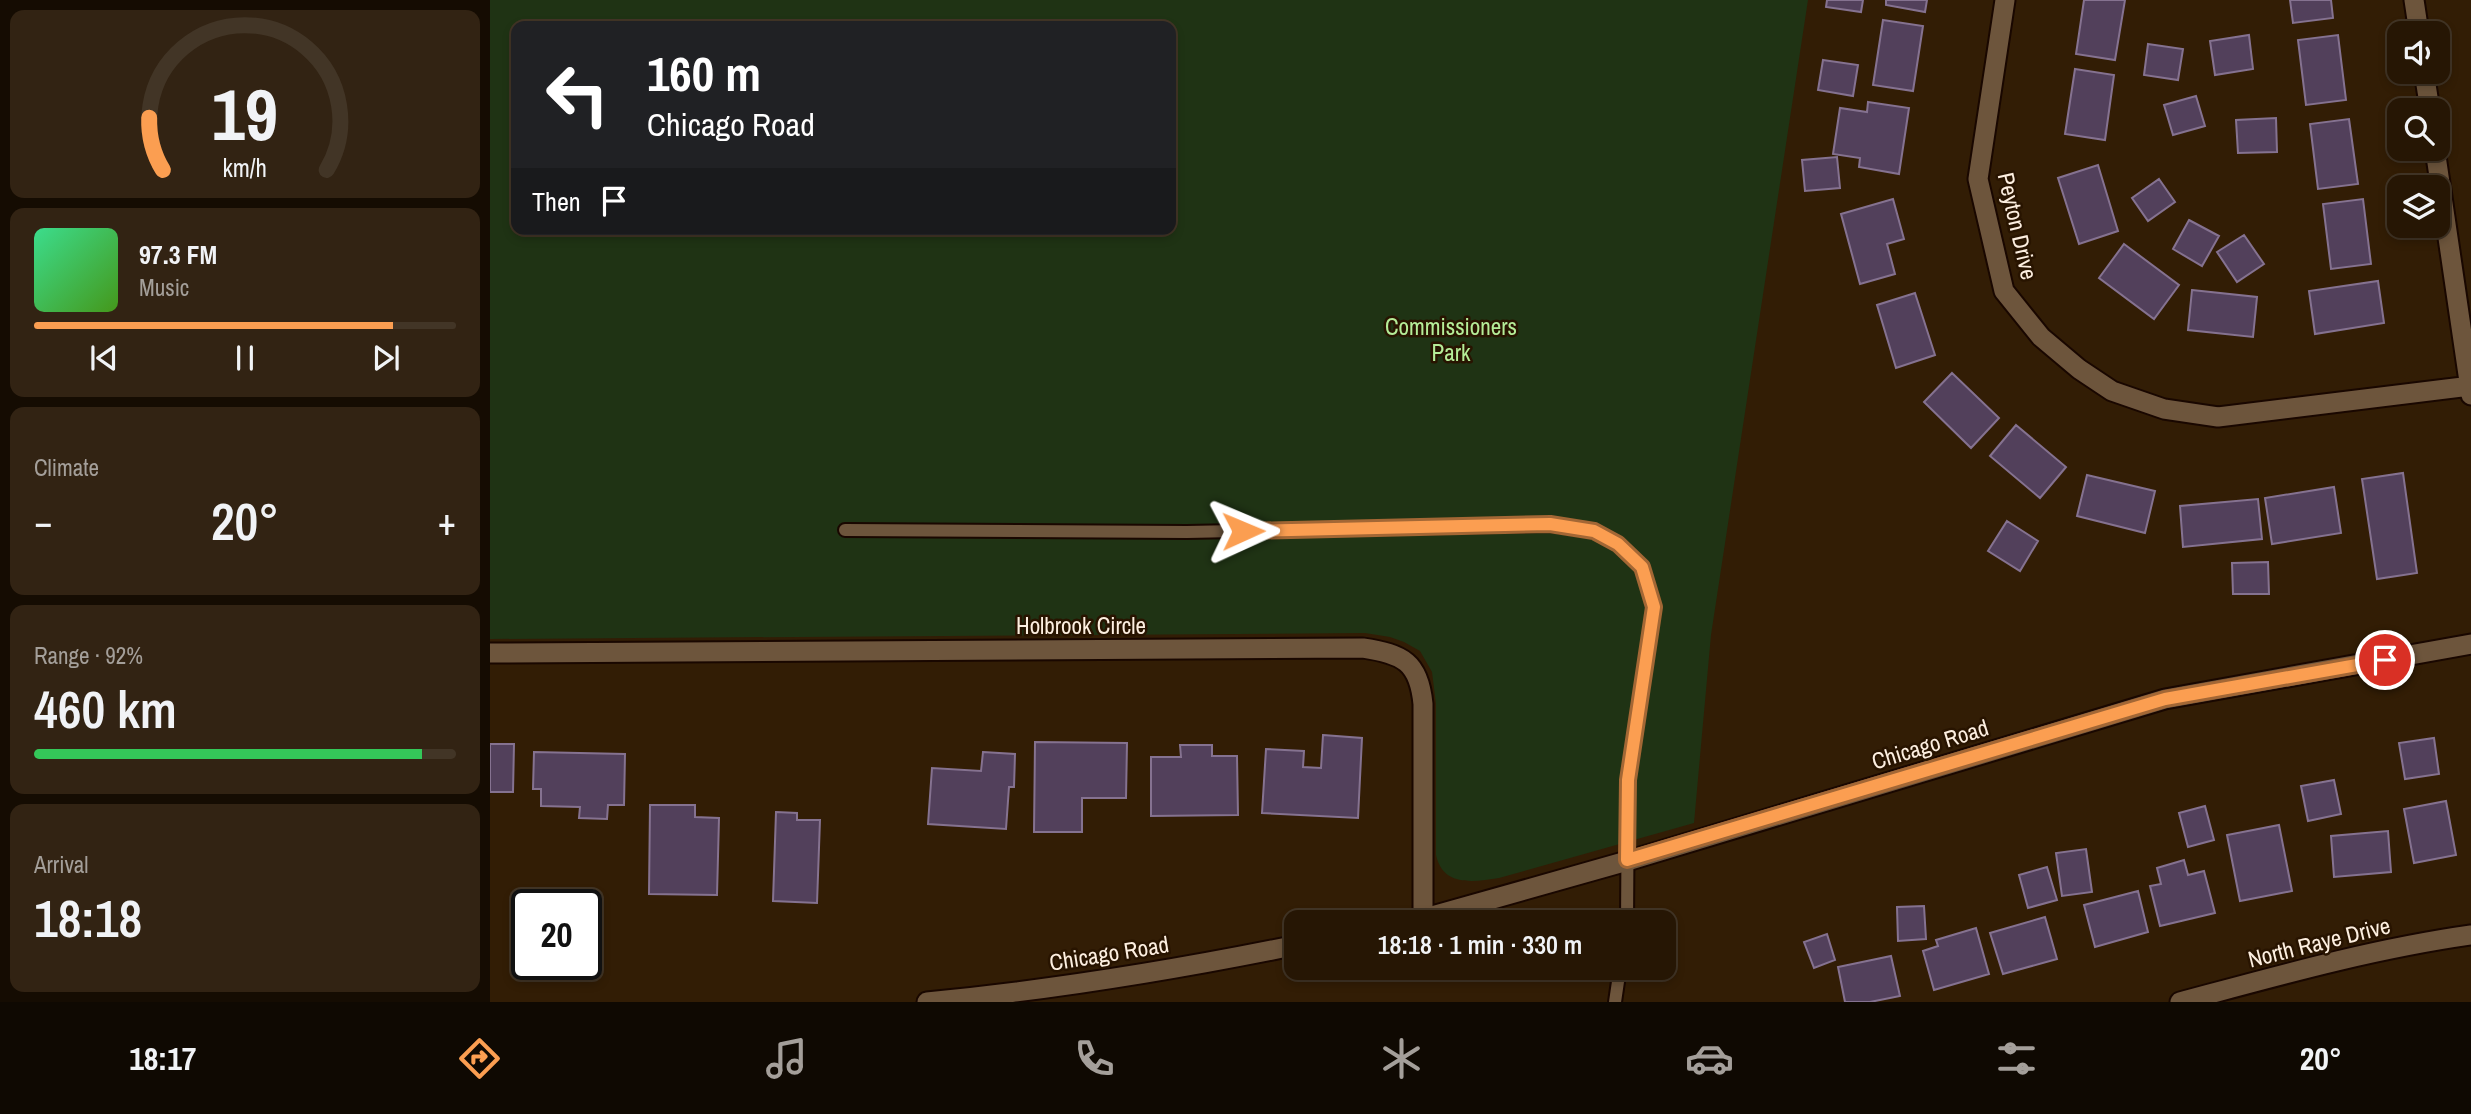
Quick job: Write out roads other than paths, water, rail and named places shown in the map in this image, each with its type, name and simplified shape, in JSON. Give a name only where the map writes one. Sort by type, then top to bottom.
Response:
[{"type":"street","name":"Peyton Drive","points":[[2005,0],[1978,179],[2004,291],[2041,337],[2078,369],[2112,391],[2164,409],[2218,417],[2471,389]]},
{"type":"street","points":[[2414,0],[2417,21]]},
{"type":"street","points":[[2437,161],[2471,389]]},
{"type":"street","name":"Chicago Road","points":[[1455,910],[2165,699],[2471,644]]},
{"type":"street","name":"Holbrook Circle","points":[[490,653],[1349,648],[1386,652],[1401,659],[1414,670],[1421,683],[1423,704],[1417,910]]},
{"type":"street","name":"North Raye Drive","points":[[2180,1002],[2330,962],[2431,940],[2471,935]]},
{"type":"street","name":"Chicago Road","points":[[927,1002],[991,999],[1216,962],[1284,948]]},
{"type":"lane","points":[[845,530],[1187,532],[1550,524],[1594,531],[1618,544],[1642,567],[1654,607],[1628,780],[1627,910]]},
{"type":"lane","points":[[1615,1002],[1618,980]]},
{"type":"park label","name":"Commissioners Park","points":[[1451,339]]}]
